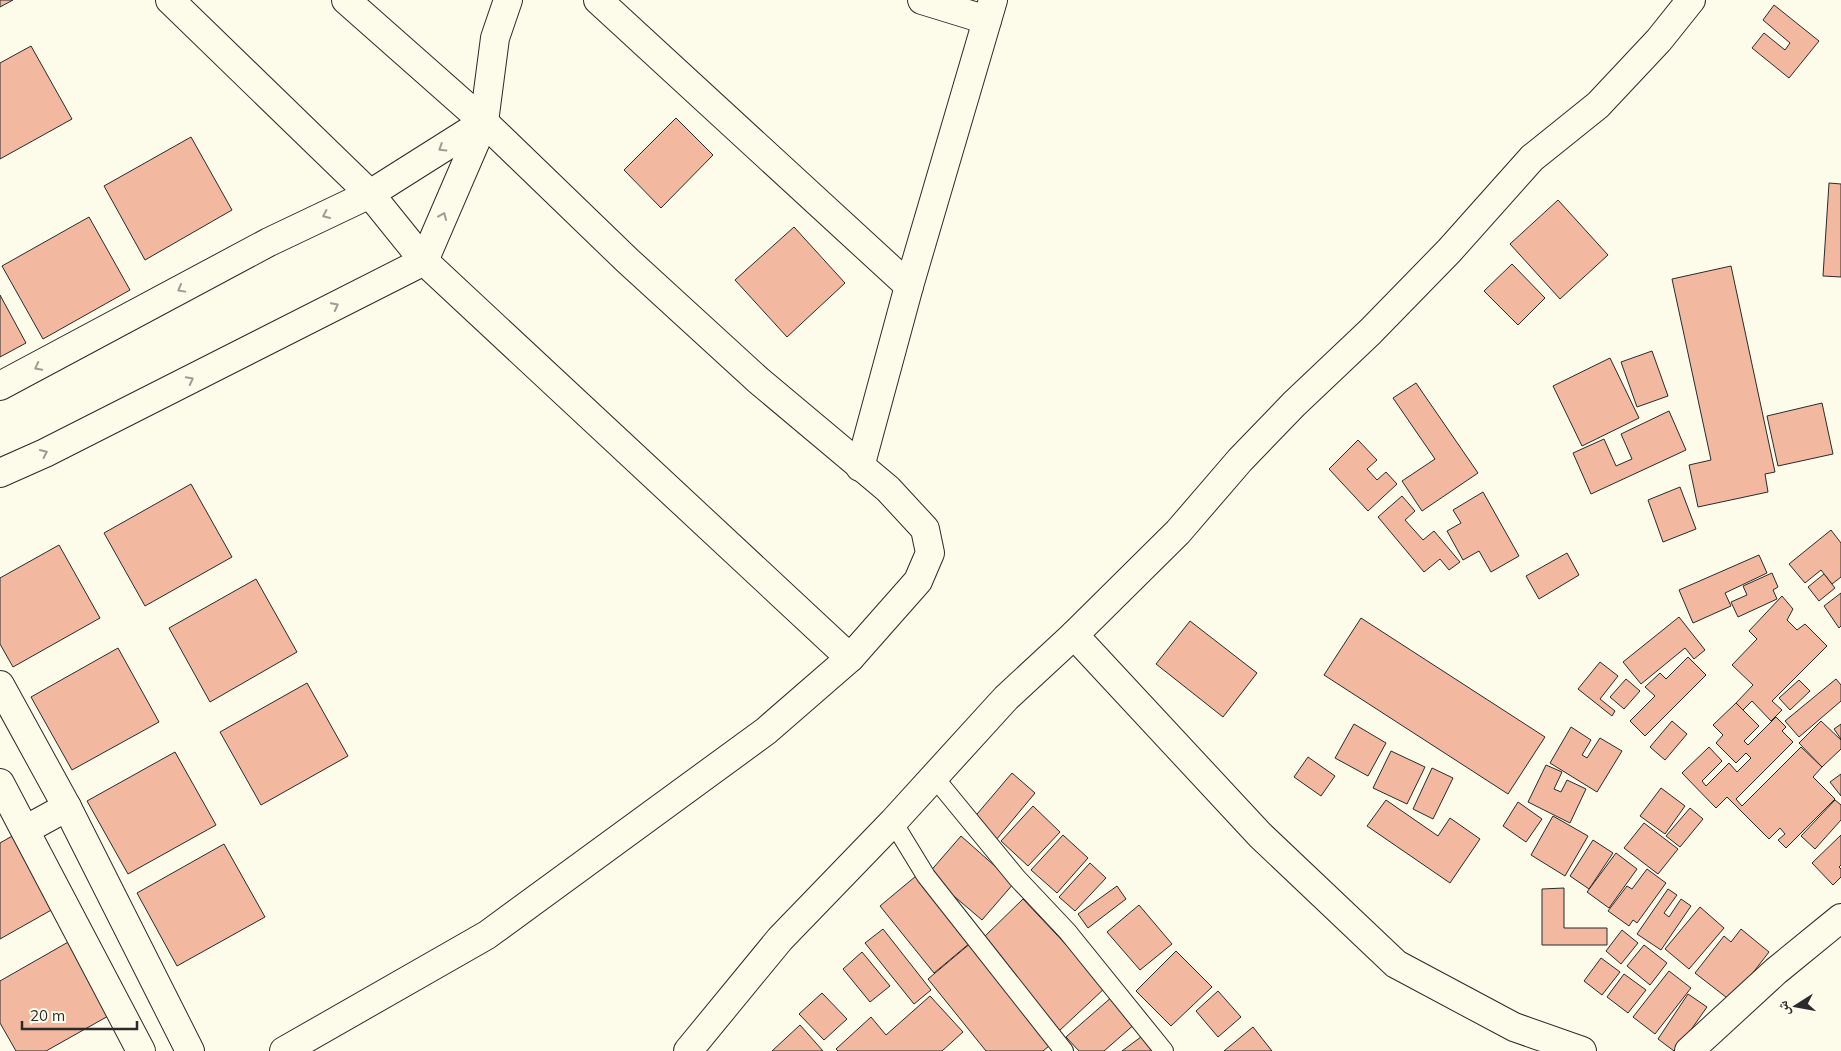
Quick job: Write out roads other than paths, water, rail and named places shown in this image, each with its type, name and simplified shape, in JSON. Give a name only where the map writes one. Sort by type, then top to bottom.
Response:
[{"type":"street","points":[[170,0],[370,194],[424,261],[850,658]]},
{"type":"street","points":[[284,1051],[487,935],[766,731],[850,658],[918,581],[930,553],[925,528],[888,489],[758,380],[628,261],[484,122],[346,0]]},
{"type":"street","points":[[0,473],[45,453],[424,261],[484,122],[495,38],[508,0]]},
{"type":"street","points":[[598,0],[909,286]]},
{"type":"street","points":[[860,467],[909,286],[990,10],[922,0]]},
{"type":"street","points":[[688,1051],[780,939],[893,822],[1006,698],[1074,635],[1178,532],[1240,460],[1449,251],[1532,158],[1598,105],[1659,40],[1691,0]]},
{"type":"street","points":[[0,386],[269,242],[370,194],[484,122]]},
{"type":"street","points":[[1074,635],[1260,835],[1396,964],[1514,1027],[1582,1051]]},
{"type":"street","points":[[0,685],[67,807],[190,1051]]},
{"type":"street","points":[[0,783],[141,1051]]},
{"type":"street","points":[[25,830],[67,807]]},
{"type":"street","points":[[1689,1051],[1776,971],[1841,918]]},
{"type":"lane","points":[[934,777],[1016,878],[1067,931],[1164,1051]]},
{"type":"lane","points":[[893,822],[926,876],[1064,1051]]}]
